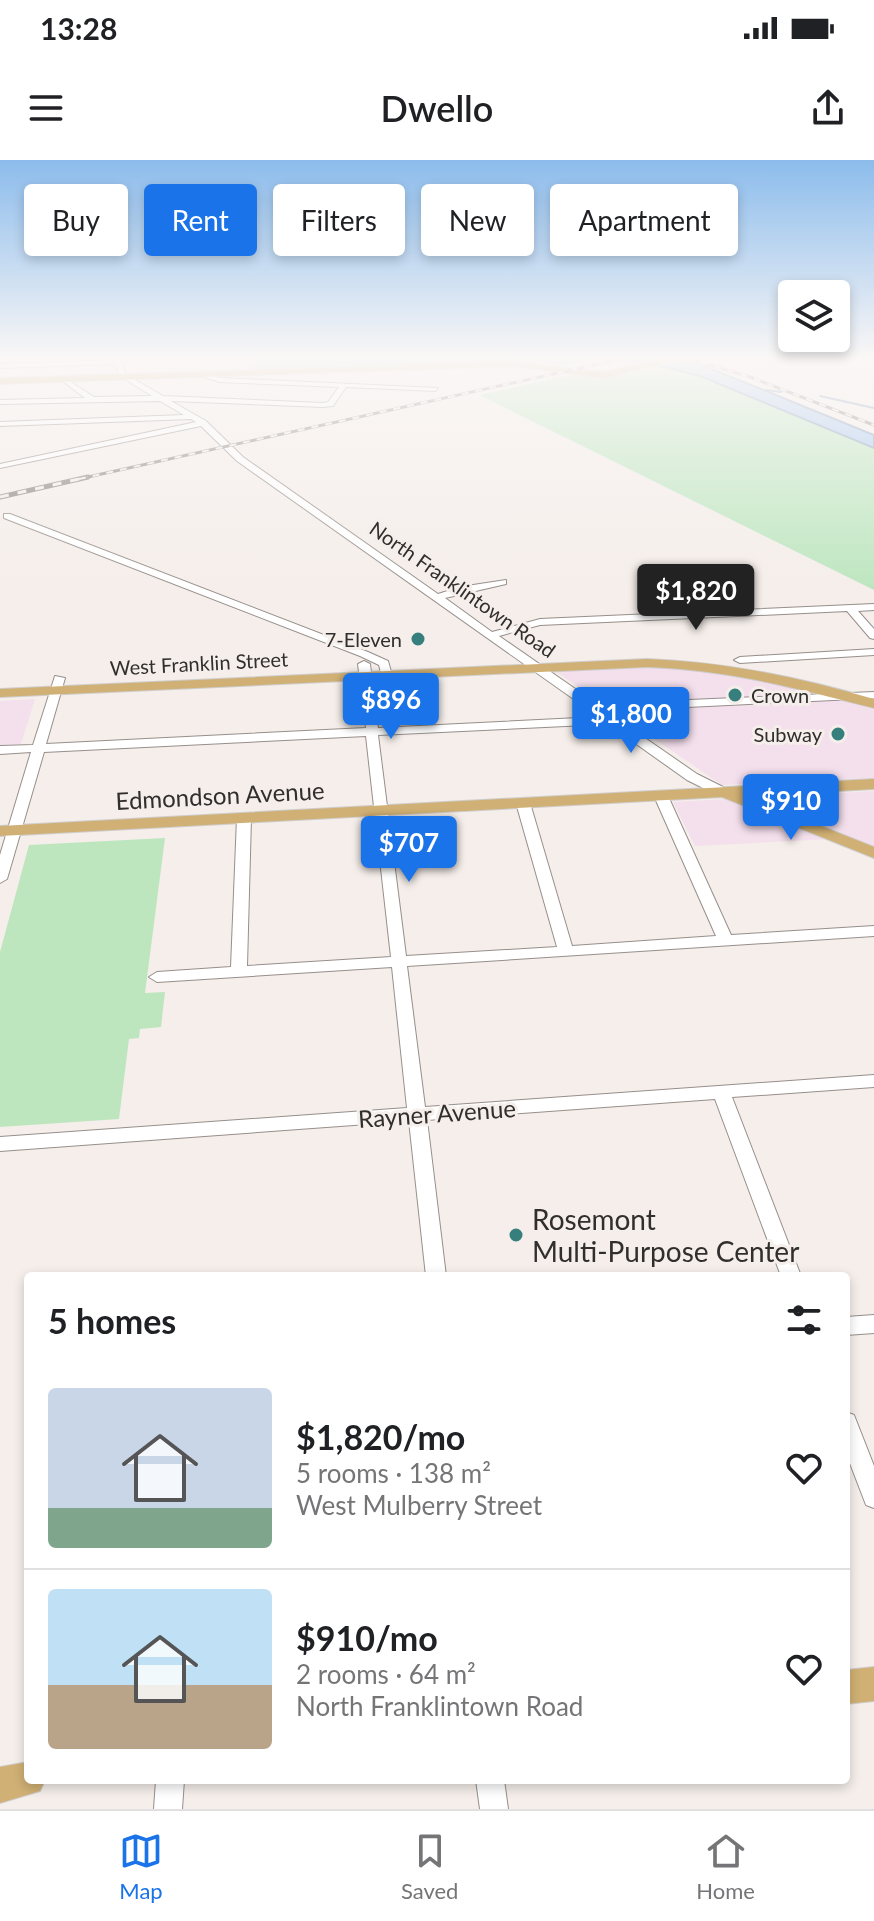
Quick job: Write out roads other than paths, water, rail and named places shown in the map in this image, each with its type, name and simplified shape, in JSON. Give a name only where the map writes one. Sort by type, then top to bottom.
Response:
[{"type":"main road","name":"West Franklin Street","points":[[385,669],[523,656],[643,652],[740,660],[799,670],[874,694]]},
{"type":"main road","name":"West Franklin Street","points":[[0,681],[57,684],[385,669],[647,663],[708,666],[789,679],[874,704]]},
{"type":"main road","name":"West Franklin Street","points":[[0,693],[57,684]]},
{"type":"main road","name":"Edmondson Avenue","points":[[7,831],[874,784]]},
{"type":"main road","name":"North Franklintown Road","points":[[722,792],[874,853]]},
{"type":"main road","points":[[850,1687],[874,1684]]},
{"type":"main road","points":[[0,1785],[24,1780]]},
{"type":"street","points":[[0,466],[134,435]]},
{"type":"street","name":"North Franklintown Road","points":[[213,435],[235,456],[692,777],[722,792]]},
{"type":"street","points":[[7,516],[385,669]]},
{"type":"street","points":[[439,597],[502,582]]},
{"type":"street","points":[[492,635],[540,622],[874,607]]},
{"type":"street","points":[[851,609],[874,636]]},
{"type":"street","points":[[740,660],[874,652]]},
{"type":"street","points":[[364,670],[436,1272]]},
{"type":"street","points":[[0,879],[7,831],[38,748],[57,684]]},
{"type":"street","points":[[595,708],[874,694]]},
{"type":"street","points":[[0,750],[612,720]]},
{"type":"street","points":[[661,796],[725,940]]},
{"type":"street","points":[[523,803],[566,951]]},
{"type":"street","points":[[239,971],[244,818]]},
{"type":"street","points":[[157,977],[874,931]]},
{"type":"street","name":"Rayner Avenue","points":[[0,1144],[874,1081]]},
{"type":"street","points":[[721,1092],[789,1272]]},
{"type":"street","points":[[850,1326],[874,1324]]},
{"type":"street","points":[[850,1433],[874,1497]]},
{"type":"street","points":[[168,1809],[170,1784]]},
{"type":"street","points":[[491,1784],[494,1809]]},
{"type":"water","points":[[842,435],[874,435],[874,448]]},
{"type":"railway","points":[[87,477],[278,435]]},
{"type":"railway","points":[[0,497],[87,477]]},
{"type":"railway","points":[[79,479],[87,477]]},
{"type":"place","name":"7-Eleven","points":[[418,639]]},
{"type":"place","name":"Crown","points":[[735,695]]},
{"type":"place","name":"Subway","points":[[838,734]]},
{"type":"place","name":"Rosemont Multi-Purpose Center","points":[[516,1235]]}]
